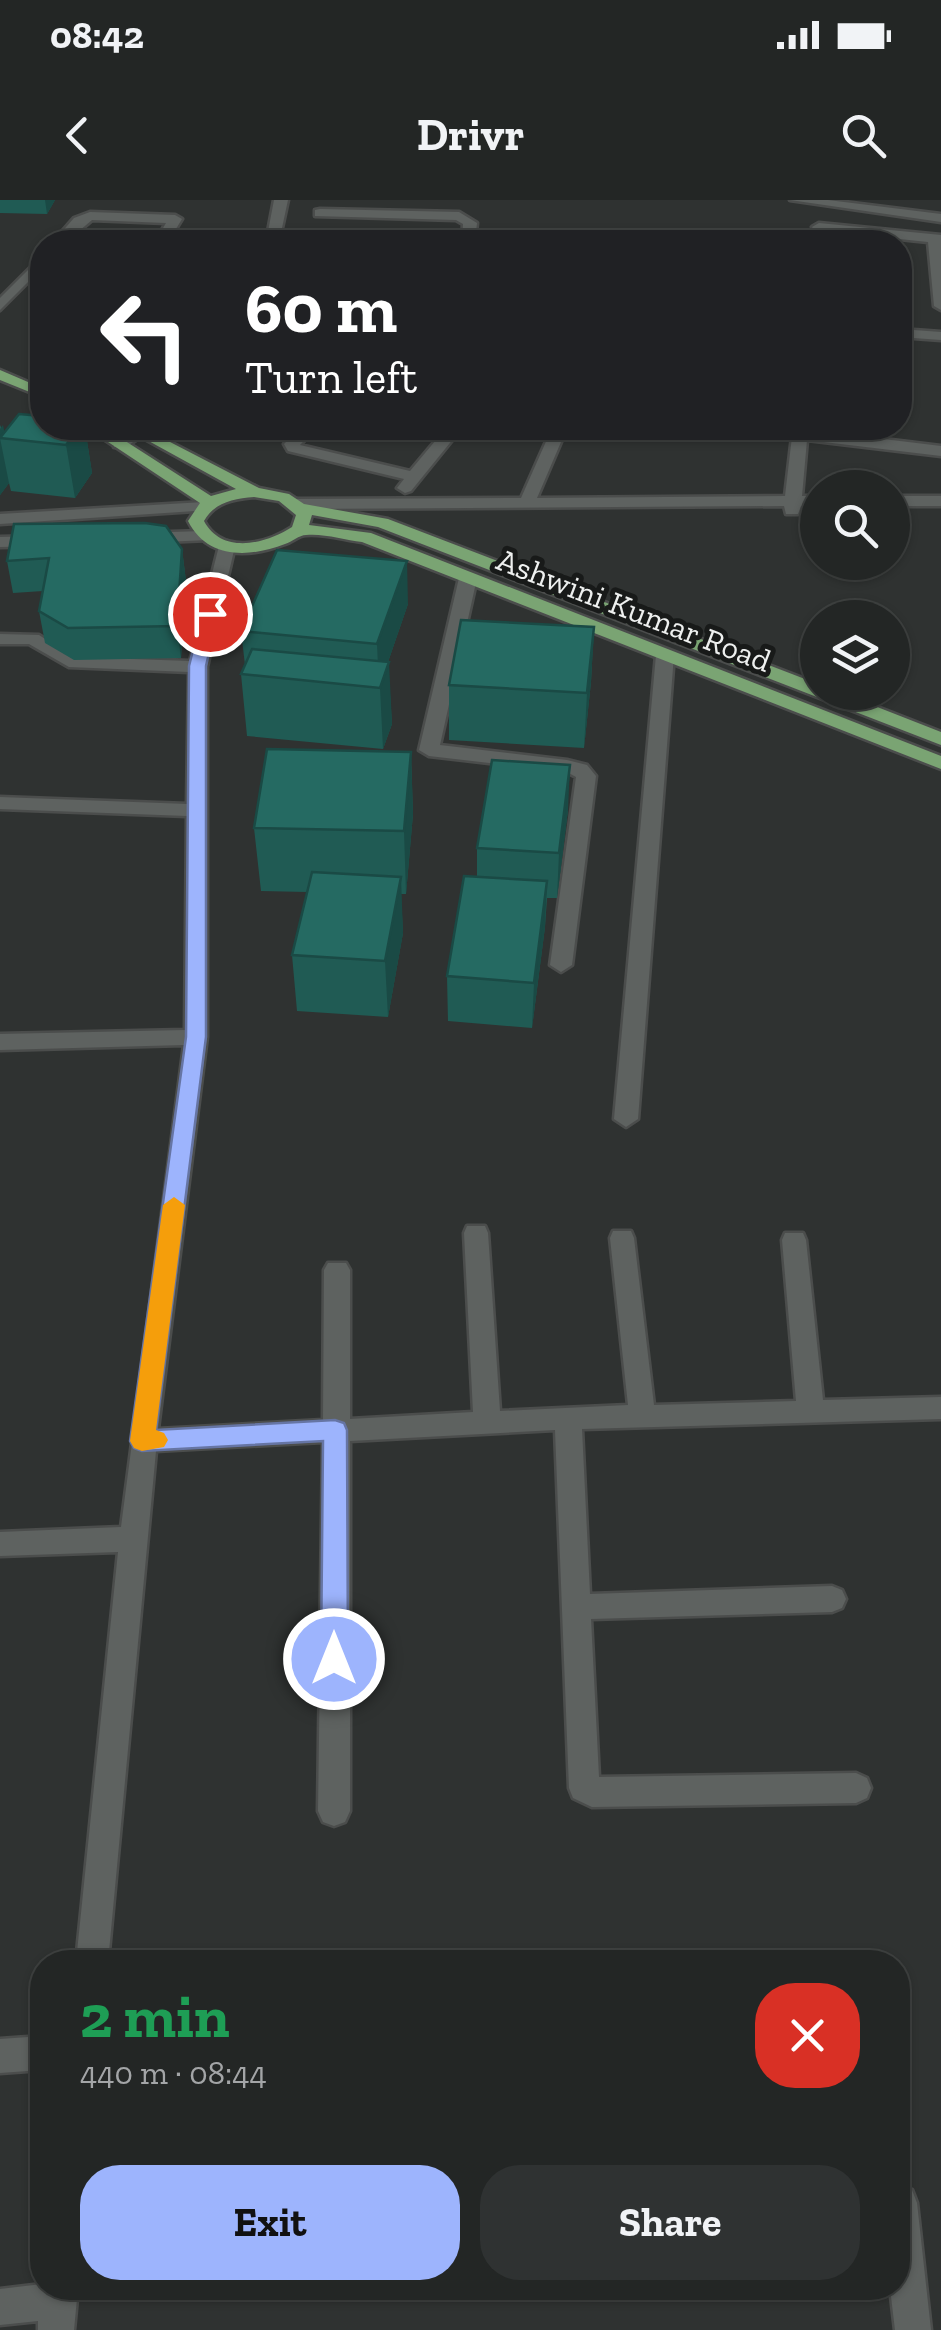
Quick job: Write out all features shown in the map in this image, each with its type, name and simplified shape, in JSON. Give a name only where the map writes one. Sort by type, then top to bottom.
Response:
[{"type":"main road","points":[[0,360],[30,371]]},
{"type":"main road","points":[[0,374],[30,388]]},
{"type":"main road","points":[[114,440],[207,505]]},
{"type":"main road","points":[[159,440],[254,492],[283,496],[300,515],[291,536],[262,546],[215,541],[196,522],[207,505],[254,492]]},
{"type":"main road","name":"Ashwini Kumar Road","points":[[300,515],[357,516],[800,685]]},
{"type":"main road","name":"Ashwini Kumar Road","points":[[300,515],[941,762]]},
{"type":"main road","name":"Ashwini Kumar Road","points":[[867,710],[941,738]]},
{"type":"street","points":[[275,230],[281,200]]},
{"type":"street","points":[[797,200],[941,218]]},
{"type":"street","points":[[819,230],[822,203]]},
{"type":"street","points":[[320,212],[459,216],[470,223],[469,230]]},
{"type":"street","points":[[70,230],[79,221],[102,215],[174,219],[168,230]]},
{"type":"street","points":[[912,237],[938,238],[941,306]]},
{"type":"street","points":[[0,306],[30,273]]},
{"type":"street","points":[[912,334],[941,336]]},
{"type":"street","points":[[120,444],[125,440]]},
{"type":"street","points":[[296,440],[294,448],[414,477]]},
{"type":"street","points":[[392,504],[444,440]]},
{"type":"street","points":[[526,503],[555,440]]},
{"type":"street","points":[[793,506],[799,440]]},
{"type":"street","points":[[863,440],[941,451]]},
{"type":"street","points":[[910,502],[941,501]]},
{"type":"street","points":[[300,515],[392,504],[800,507]]},
{"type":"street","points":[[0,519],[207,505]]},
{"type":"street","points":[[357,516],[800,505]]},
{"type":"street","points":[[910,510],[941,510]]},
{"type":"street","points":[[93,1950],[142,1441],[196,1037],[198,666],[215,541],[117,539]]},
{"type":"street","points":[[0,542],[58,540]]},
{"type":"street","points":[[468,578],[429,750],[568,766],[580,769],[586,776],[561,965]]},
{"type":"street","points":[[0,639],[33,640],[69,662],[198,666]]},
{"type":"street","points":[[626,1119],[666,654]]},
{"type":"street","points":[[0,803],[197,810]]},
{"type":"street","points":[[0,1042],[196,1037]]},
{"type":"street","points":[[476,1232],[487,1422]]},
{"type":"street","points":[[622,1238],[642,1415]]},
{"type":"street","points":[[794,1240],[810,1408]]},
{"type":"street","points":[[334,1811],[337,1270]]},
{"type":"street","points":[[142,1441],[810,1408],[941,1408]]},
{"type":"street","points":[[568,1418],[582,1783],[587,1791],[856,1788]]},
{"type":"street","points":[[0,1544],[133,1539]]},
{"type":"street","points":[[576,1607],[832,1600]]},
{"type":"street","points":[[0,2056],[30,2054]]},
{"type":"street","points":[[910,2300],[913,2330]]},
{"type":"street","points":[[0,2307],[58,2306]]},
{"type":"building","points":[[19,414],[30,415],[30,440],[70,440],[66,445],[0,438]]},
{"type":"building","points":[[14,524],[166,526],[182,549],[177,626],[68,628],[39,611],[49,558],[7,561]]},
{"type":"building","points":[[277,550],[407,561],[377,644],[241,631]]},
{"type":"building","points":[[461,620],[594,627],[587,693],[449,685]]},
{"type":"building","points":[[252,649],[389,662],[380,688],[241,674]]},
{"type":"building","points":[[267,749],[411,752],[404,831],[254,828]]},
{"type":"building","points":[[492,760],[570,765],[559,853],[477,848]]},
{"type":"building","points":[[312,872],[401,877],[385,961],[292,955]]},
{"type":"building","points":[[464,876],[547,881],[534,983],[447,976]]},
{"type":"slow traffic","points":[[155,1440],[142,1441],[174,1205]]},
{"type":"route","points":[[210,614],[198,666],[196,1037],[142,1441],[335,1430],[334,1659]]}]
